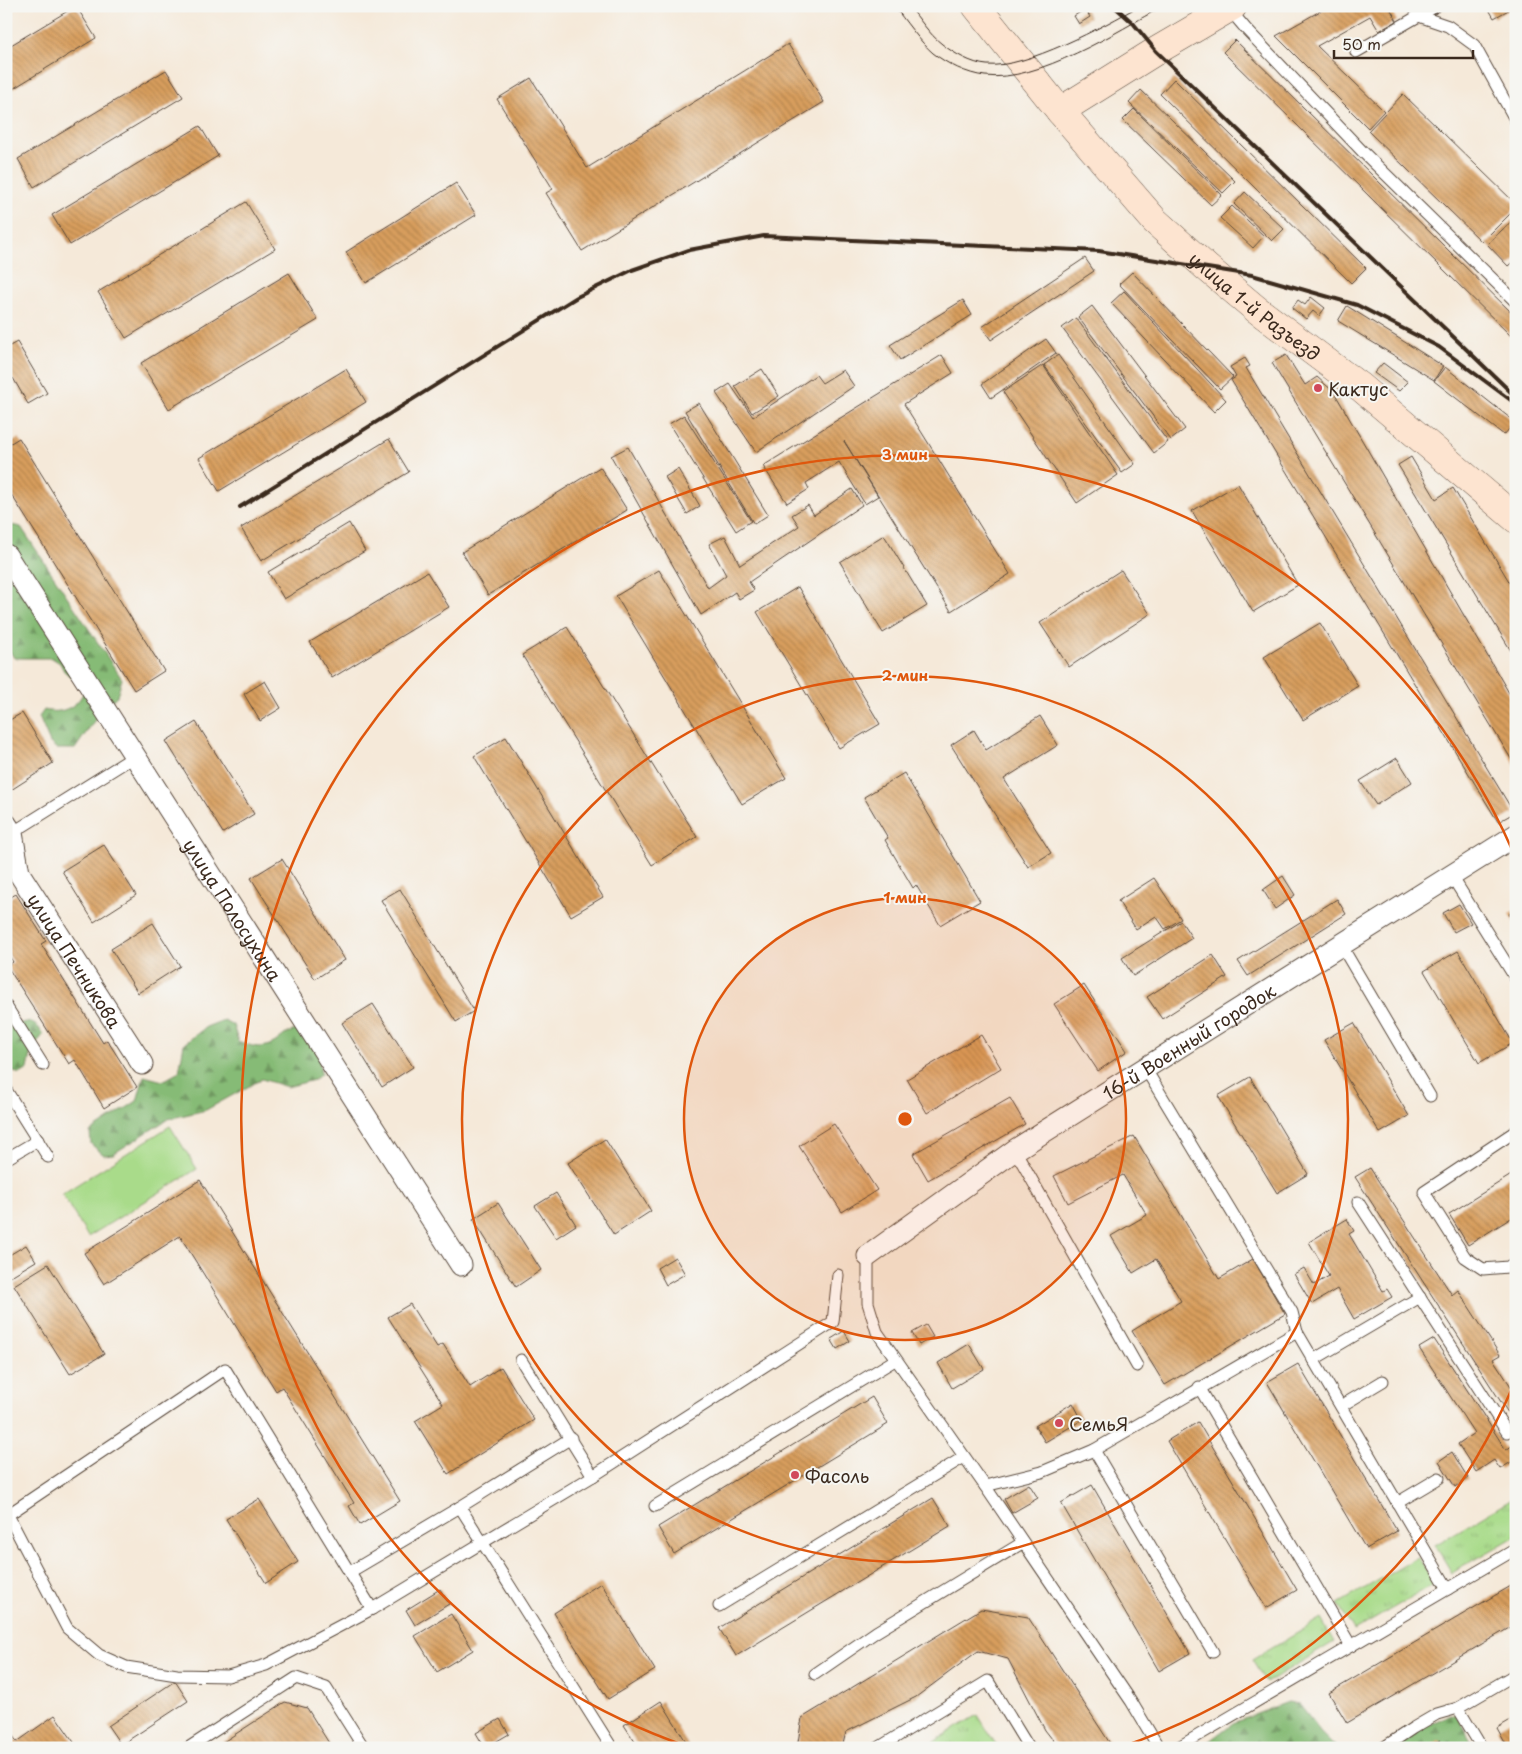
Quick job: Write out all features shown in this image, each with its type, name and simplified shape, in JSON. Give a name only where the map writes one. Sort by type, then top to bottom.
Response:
[{"type":"main road","name":"улица 1-й Разъезд","points":[[976,6],[1060,111],[1155,221],[1256,309],[1359,386],[1516,519]]},
{"type":"main road","points":[[1060,111],[1156,51],[1231,8]]},
{"type":"street","name":"улица Полосухина","points":[[6,555],[461,1265]]},
{"type":"street","name":"улица Печникова","points":[[9,828],[13,877],[142,1064]]},
{"type":"street","name":"16-й Военный городок","points":[[868,1256],[1015,1150],[1516,834]]},
{"type":"lane","points":[[1356,52],[1416,11],[1436,6]]},
{"type":"lane","points":[[1231,8],[1246,29],[1362,151],[1516,302]]},
{"type":"lane","points":[[1416,11],[1448,26],[1474,46],[1516,121]]},
{"type":"lane","points":[[9,828],[135,756]]},
{"type":"lane","points":[[1451,875],[1516,979]]},
{"type":"lane","points":[[1341,945],[1430,1096]]},
{"type":"lane","points":[[7,1010],[43,1065]]},
{"type":"lane","points":[[1145,1068],[1292,1312],[1297,1332],[1448,1589]]},
{"type":"lane","points":[[6,1090],[48,1157]]},
{"type":"lane","points":[[1516,1131],[1424,1192],[1465,1257],[1483,1268],[1508,1267],[1516,1262]]},
{"type":"lane","points":[[6,1159],[38,1140]]},
{"type":"lane","points":[[1015,1150],[1137,1366]]},
{"type":"lane","points":[[1358,1202],[1507,1432]]},
{"type":"lane","points":[[868,1256],[868,1303],[877,1332],[985,1486],[1131,1701],[1159,1748]]},
{"type":"lane","points":[[372,1609],[225,1369],[7,1515],[67,1628],[99,1656],[126,1667],[177,1674],[228,1676],[266,1665],[372,1609],[594,1476],[833,1322],[838,1274]]},
{"type":"lane","points":[[1313,1360],[1420,1297]]},
{"type":"lane","points":[[985,1486],[1042,1472],[1094,1450],[1199,1387],[1297,1332]]},
{"type":"lane","points":[[521,1360],[594,1476]]},
{"type":"lane","points":[[655,1506],[895,1360]]},
{"type":"lane","points":[[1341,1406],[1383,1381]]},
{"type":"lane","points":[[1199,1387],[1351,1646]]},
{"type":"lane","points":[[350,1572],[460,1508],[571,1438]]},
{"type":"lane","points":[[1094,1450],[1212,1652]]},
{"type":"lane","points":[[719,1606],[964,1457]]},
{"type":"lane","points":[[1397,1503],[1439,1478]]},
{"type":"lane","points":[[460,1508],[612,1748]]},
{"type":"lane","points":[[816,1674],[876,1632],[1022,1543]]},
{"type":"lane","points":[[1177,1748],[1516,1549]]},
{"type":"lane","points":[[1383,1748],[1396,1744],[1413,1728],[1437,1714],[1458,1708],[1516,1674]]},
{"type":"lane","points":[[188,1748],[296,1678],[326,1688],[364,1748]]},
{"type":"lane","points":[[878,1748],[988,1681],[1029,1748]]},
{"type":"lane","points":[[1458,1708],[1482,1748]]},
{"type":"green space","points":[[6,524],[21,527],[122,679],[117,696],[103,708],[75,749],[57,749],[50,743],[39,717],[44,710],[57,711],[69,708],[79,700],[85,688],[64,671],[60,663],[52,658],[14,658],[6,645]]},
{"type":"green space","points":[[224,1020],[233,1025],[238,1041],[255,1047],[271,1044],[290,1032],[302,1030],[319,1055],[321,1074],[314,1080],[287,1087],[262,1079],[206,1110],[168,1119],[113,1154],[104,1155],[91,1144],[90,1132],[137,1101],[144,1076],[163,1081],[179,1072],[184,1044],[206,1027]]},
{"type":"green space","points":[[31,1022],[39,1028],[43,1035],[32,1049],[28,1069],[20,1074],[6,1067],[6,1026]]},
{"type":"green space","points":[[170,1126],[197,1169],[88,1237],[62,1194]]},
{"type":"green space","points":[[1514,1498],[1516,1536],[1452,1573],[1435,1545]]},
{"type":"green space","points":[[1418,1557],[1434,1584],[1354,1631],[1338,1604]]},
{"type":"green space","points":[[1321,1619],[1334,1642],[1266,1683],[1252,1660]]},
{"type":"green space","points":[[1288,1702],[1299,1704],[1320,1731],[1337,1748],[1200,1748],[1233,1723]]},
{"type":"green space","points":[[1451,1714],[1456,1715],[1475,1748],[1394,1748],[1426,1726]]},
{"type":"green space","points":[[978,1715],[998,1748],[924,1748]]},
{"type":"building","points":[[76,6],[96,38],[6,93],[6,48]]},
{"type":"building","points":[[1329,6],[1389,6],[1397,21],[1379,31],[1370,16],[1317,46],[1384,111],[1368,128],[1276,36]]},
{"type":"building","points":[[1487,6],[1516,6],[1516,15],[1512,8],[1494,18]]},
{"type":"building","points":[[1085,9],[1090,17],[1079,24],[1074,16]]},
{"type":"building","points":[[1235,40],[1516,317],[1516,341],[1223,52]]},
{"type":"building","points":[[788,44],[824,102],[582,251],[546,193],[553,189],[497,99],[531,78],[587,168]]},
{"type":"building","points":[[166,70],[183,97],[34,187],[18,159]]},
{"type":"building","points":[[1174,79],[1366,268],[1351,283],[1160,94]]},
{"type":"building","points":[[1141,90],[1235,181],[1223,193],[1129,103]]},
{"type":"building","points":[[1403,94],[1516,204],[1516,208],[1482,242],[1368,131]]},
{"type":"building","points":[[1134,109],[1222,195],[1211,205],[1123,120]]},
{"type":"building","points":[[200,126],[218,156],[70,245],[52,215]]},
{"type":"building","points":[[456,183],[476,215],[366,283],[346,252]]},
{"type":"building","points":[[1245,192],[1284,229],[1272,241],[1234,204]]},
{"type":"building","points":[[246,202],[275,249],[126,338],[98,292]]},
{"type":"building","points":[[1232,206],[1264,236],[1253,248],[1220,218]]},
{"type":"building","points":[[1516,217],[1516,259],[1508,266],[1487,244]]},
{"type":"building","points":[[1085,258],[1094,271],[991,340],[982,327]]},
{"type":"building","points":[[1132,272],[1233,377],[1220,389],[1119,284]]},
{"type":"building","points":[[289,273],[318,320],[169,409],[141,363]]},
{"type":"building","points":[[1124,291],[1226,400],[1214,412],[1111,303]]},
{"type":"building","points":[[1311,297],[1325,308],[1319,316],[1313,311],[1306,319],[1292,308],[1298,300],[1305,305]]},
{"type":"building","points":[[963,300],[972,315],[900,360],[890,345]]},
{"type":"building","points":[[1092,306],[1185,429],[1171,440],[1078,317]]},
{"type":"building","points":[[1347,306],[1443,366],[1434,380],[1338,321]]},
{"type":"building","points":[[1076,318],[1168,442],[1154,453],[1062,328]]},
{"type":"building","points":[[1046,339],[1056,353],[991,398],[982,384]]},
{"type":"building","points":[[17,342],[47,393],[28,404],[13,378],[6,381],[6,348]]},
{"type":"building","points":[[942,355],[953,373],[904,404],[1010,574],[951,611],[844,441],[878,496],[865,504],[839,462],[806,483],[809,489],[787,503],[763,466]]},
{"type":"building","points":[[1058,355],[1135,464],[1122,473],[1044,365]]},
{"type":"building","points":[[1286,355],[1305,385],[1317,377],[1334,392],[1516,705],[1516,767],[1272,363]]},
{"type":"building","points":[[1245,358],[1250,366],[1246,368],[1514,813],[1498,822],[1231,380],[1236,377],[1230,367]]},
{"type":"building","points":[[1383,363],[1408,382],[1399,391],[1374,373]]},
{"type":"building","points":[[1043,365],[1118,475],[1077,503],[1003,392]]},
{"type":"building","points":[[1445,367],[1515,422],[1504,435],[1434,381]]},
{"type":"building","points":[[346,369],[366,402],[219,491],[199,458]]},
{"type":"building","points":[[762,369],[779,396],[752,413],[735,386]]},
{"type":"building","points":[[843,370],[854,386],[756,452],[716,393],[730,384],[753,417],[816,375],[822,383]]},
{"type":"building","points":[[699,403],[768,515],[754,524],[685,411]]},
{"type":"building","points":[[684,415],[751,521],[736,531],[669,424]]},
{"type":"building","points":[[19,438],[164,671],[134,690],[6,486],[6,446]]},
{"type":"building","points":[[389,439],[409,472],[261,561],[241,528]]},
{"type":"building","points":[[628,447],[708,588],[726,575],[709,544],[725,536],[740,565],[799,526],[792,515],[808,505],[814,515],[852,489],[862,505],[749,582],[754,590],[739,599],[735,592],[701,615],[611,456]]},
{"type":"building","points":[[1411,457],[1436,499],[1453,488],[1516,593],[1516,659],[1398,465]]},
{"type":"building","points":[[600,467],[627,510],[488,595],[462,552]]},
{"type":"building","points":[[678,469],[700,506],[687,514],[665,477]]},
{"type":"building","points":[[1238,484],[1298,585],[1253,612],[1192,511]]},
{"type":"building","points":[[349,523],[365,551],[284,599],[268,572]]},
{"type":"building","points":[[884,535],[927,606],[883,633],[840,562]]},
{"type":"building","points":[[659,570],[786,778],[742,804],[616,596]]},
{"type":"building","points":[[1121,570],[1150,614],[1069,667],[1040,623]]},
{"type":"building","points":[[427,572],[449,607],[332,678],[310,642]]},
{"type":"building","points":[[798,587],[880,724],[839,748],[757,612]]},
{"type":"building","points":[[1320,623],[1358,686],[1303,720],[1264,657]]},
{"type":"building","points":[[567,627],[697,837],[652,865],[522,655]]},
{"type":"building","points":[[265,681],[281,708],[260,721],[244,694]]},
{"type":"building","points":[[22,713],[53,763],[11,790],[6,782],[6,722]]},
{"type":"building","points":[[1040,716],[1058,745],[1004,779],[1051,853],[1028,867],[951,745],[974,730],[986,750]]},
{"type":"building","points":[[196,722],[254,814],[223,833],[166,741]]},
{"type":"building","points":[[506,737],[603,897],[571,916],[474,756]]},
{"type":"building","points":[[1397,758],[1412,782],[1376,805],[1360,781]]},
{"type":"building","points":[[904,773],[980,901],[940,925],[916,885],[913,888],[885,840],[888,838],[864,797]]},
{"type":"building","points":[[104,845],[136,895],[94,922],[62,871]]},
{"type":"building","points":[[282,859],[345,960],[315,979],[251,878]]},
{"type":"building","points":[[1283,876],[1295,895],[1275,909],[1263,890]]},
{"type":"building","points":[[1154,878],[1181,919],[1165,929],[1156,916],[1136,929],[1118,901]]},
{"type":"building","points":[[400,889],[474,1011],[456,1022],[381,900]]},
{"type":"building","points":[[16,894],[46,941],[41,944],[103,1043],[107,1040],[137,1087],[104,1108],[75,1060],[69,1064],[7,966],[13,962],[6,951],[6,900]]},
{"type":"building","points":[[1337,899],[1346,914],[1248,976],[1238,961]]},
{"type":"building","points":[[1459,904],[1471,923],[1454,932],[1443,913]]},
{"type":"building","points":[[1516,909],[1516,925],[1509,914]]},
{"type":"building","points":[[1181,921],[1192,938],[1133,976],[1122,958]]},
{"type":"building","points":[[153,923],[180,966],[138,993],[111,949]]},
{"type":"building","points":[[1458,951],[1513,1043],[1479,1063],[1424,971]]},
{"type":"building","points":[[1213,955],[1227,977],[1162,1019],[1147,997]]},
{"type":"building","points":[[1084,985],[1127,1051],[1098,1071],[1054,1004]]},
{"type":"building","points":[[373,1004],[413,1067],[382,1087],[342,1023]]},
{"type":"building","points":[[1354,1023],[1409,1116],[1380,1133],[1324,1040]]},
{"type":"building","points":[[981,1035],[1001,1068],[927,1113],[907,1079]]},
{"type":"building","points":[[1250,1077],[1308,1174],[1277,1193],[1218,1096]]},
{"type":"building","points":[[1010,1098],[1025,1124],[928,1180],[913,1154]]},
{"type":"building","points":[[834,1124],[877,1190],[842,1212],[799,1146]]},
{"type":"building","points":[[1134,1136],[1219,1279],[1253,1259],[1285,1314],[1165,1385],[1132,1331],[1181,1301],[1156,1259],[1133,1273],[1111,1236],[1147,1215],[1123,1175],[1068,1203],[1054,1176]]},
{"type":"building","points":[[605,1139],[651,1211],[614,1235],[568,1163]]},
{"type":"building","points":[[1370,1168],[1452,1295],[1458,1290],[1500,1355],[1493,1359],[1516,1394],[1516,1425],[1355,1177]]},
{"type":"building","points":[[1516,1172],[1516,1215],[1468,1245],[1449,1214]]},
{"type":"building","points":[[200,1180],[400,1501],[360,1525],[349,1506],[354,1503],[282,1387],[276,1391],[180,1236],[104,1284],[84,1253]]},
{"type":"building","points":[[556,1193],[576,1225],[556,1238],[535,1206]]},
{"type":"building","points":[[498,1203],[541,1270],[516,1287],[473,1219]]},
{"type":"building","points":[[1347,1219],[1354,1231],[1349,1234],[1383,1291],[1387,1289],[1392,1297],[1354,1319],[1337,1289],[1312,1304],[1294,1274],[1304,1268],[1314,1285],[1329,1276],[1309,1242]]},
{"type":"building","points":[[26,1245],[36,1261],[6,1279],[6,1257]]},
{"type":"building","points":[[675,1257],[685,1274],[666,1285],[657,1268]]},
{"type":"building","points":[[48,1264],[104,1354],[70,1374],[14,1285]]},
{"type":"building","points":[[410,1304],[437,1347],[443,1344],[470,1387],[501,1367],[534,1420],[448,1474],[415,1421],[443,1404],[388,1317]]},
{"type":"building","points":[[926,1325],[933,1337],[919,1345],[912,1333]]},
{"type":"building","points":[[844,1331],[850,1341],[837,1349],[831,1339]]},
{"type":"building","points":[[1434,1339],[1506,1450],[1516,1443],[1516,1459],[1500,1469],[1494,1460],[1476,1472],[1458,1444],[1474,1433],[1419,1348]]},
{"type":"building","points":[[969,1344],[984,1369],[952,1388],[938,1363]]},
{"type":"building","points":[[1298,1364],[1397,1531],[1366,1549],[1267,1382]]},
{"type":"building","points":[[872,1397],[888,1424],[674,1554],[658,1527]]},
{"type":"building","name":"СемьЯ","points":[[1073,1403],[1082,1420],[1045,1442],[1035,1426]]},
{"type":"building","points":[[1198,1422],[1297,1590],[1266,1608],[1167,1441]]},
{"type":"building","points":[[1452,1452],[1468,1478],[1455,1487],[1439,1461]]},
{"type":"building","points":[[1029,1484],[1038,1498],[1012,1513],[1004,1499]]},
{"type":"building","points":[[1092,1485],[1190,1653],[1159,1671],[1061,1503]]},
{"type":"building","points":[[933,1498],[950,1526],[736,1656],[719,1628]]},
{"type":"building","points":[[259,1499],[298,1562],[266,1583],[226,1519]]},
{"type":"building","points":[[601,1583],[655,1670],[608,1699],[554,1613]]},
{"type":"building","points":[[1516,1583],[1516,1624],[1347,1723],[1329,1693]]},
{"type":"building","points":[[440,1589],[449,1604],[415,1625],[406,1610]]},
{"type":"building","points":[[981,1609],[1028,1617],[1113,1748],[1059,1748],[1045,1730],[1008,1659],[978,1651],[916,1697],[846,1732],[842,1748],[797,1748],[802,1718]]},
{"type":"building","points":[[451,1614],[473,1650],[437,1672],[415,1636]]},
{"type":"building","points":[[175,1681],[188,1701],[121,1745],[108,1726]]},
{"type":"building","points":[[661,1701],[690,1748],[639,1748],[624,1725]]},
{"type":"building","points":[[285,1702],[307,1708],[332,1748],[214,1748]]},
{"type":"building","points":[[6,1707],[13,1717],[6,1722]]},
{"type":"building","points":[[55,1715],[78,1748],[6,1748],[6,1726],[17,1742]]},
{"type":"building","points":[[1514,1718],[1516,1720],[1516,1748],[1508,1748],[1497,1728]]},
{"type":"building","points":[[500,1719],[509,1734],[485,1748],[476,1733]]},
{"type":"building","points":[[1440,1740],[1445,1748],[1427,1748]]},
{"type":"tram line","points":[[894,6],[933,53],[964,71],[985,76],[1006,76],[1028,72],[1052,64],[1101,41],[1163,6]]},
{"type":"tram line","points":[[909,6],[933,36],[946,47],[969,60],[987,65],[1022,60],[1043,53],[1086,35],[1139,6]]},
{"type":"railway","points":[[1114,6],[1133,23],[1156,51],[1516,397]]},
{"type":"railway","points":[[240,507],[577,297],[632,270],[689,250],[764,236],[1099,251],[1252,275],[1357,305],[1439,347],[1516,404]]},
{"type":"place","name":"Кактус","points":[[1318,388]]},
{"type":"place","name":"СемьЯ","points":[[1059,1423]]},
{"type":"place","name":"Фасоль","points":[[795,1475]]}]
